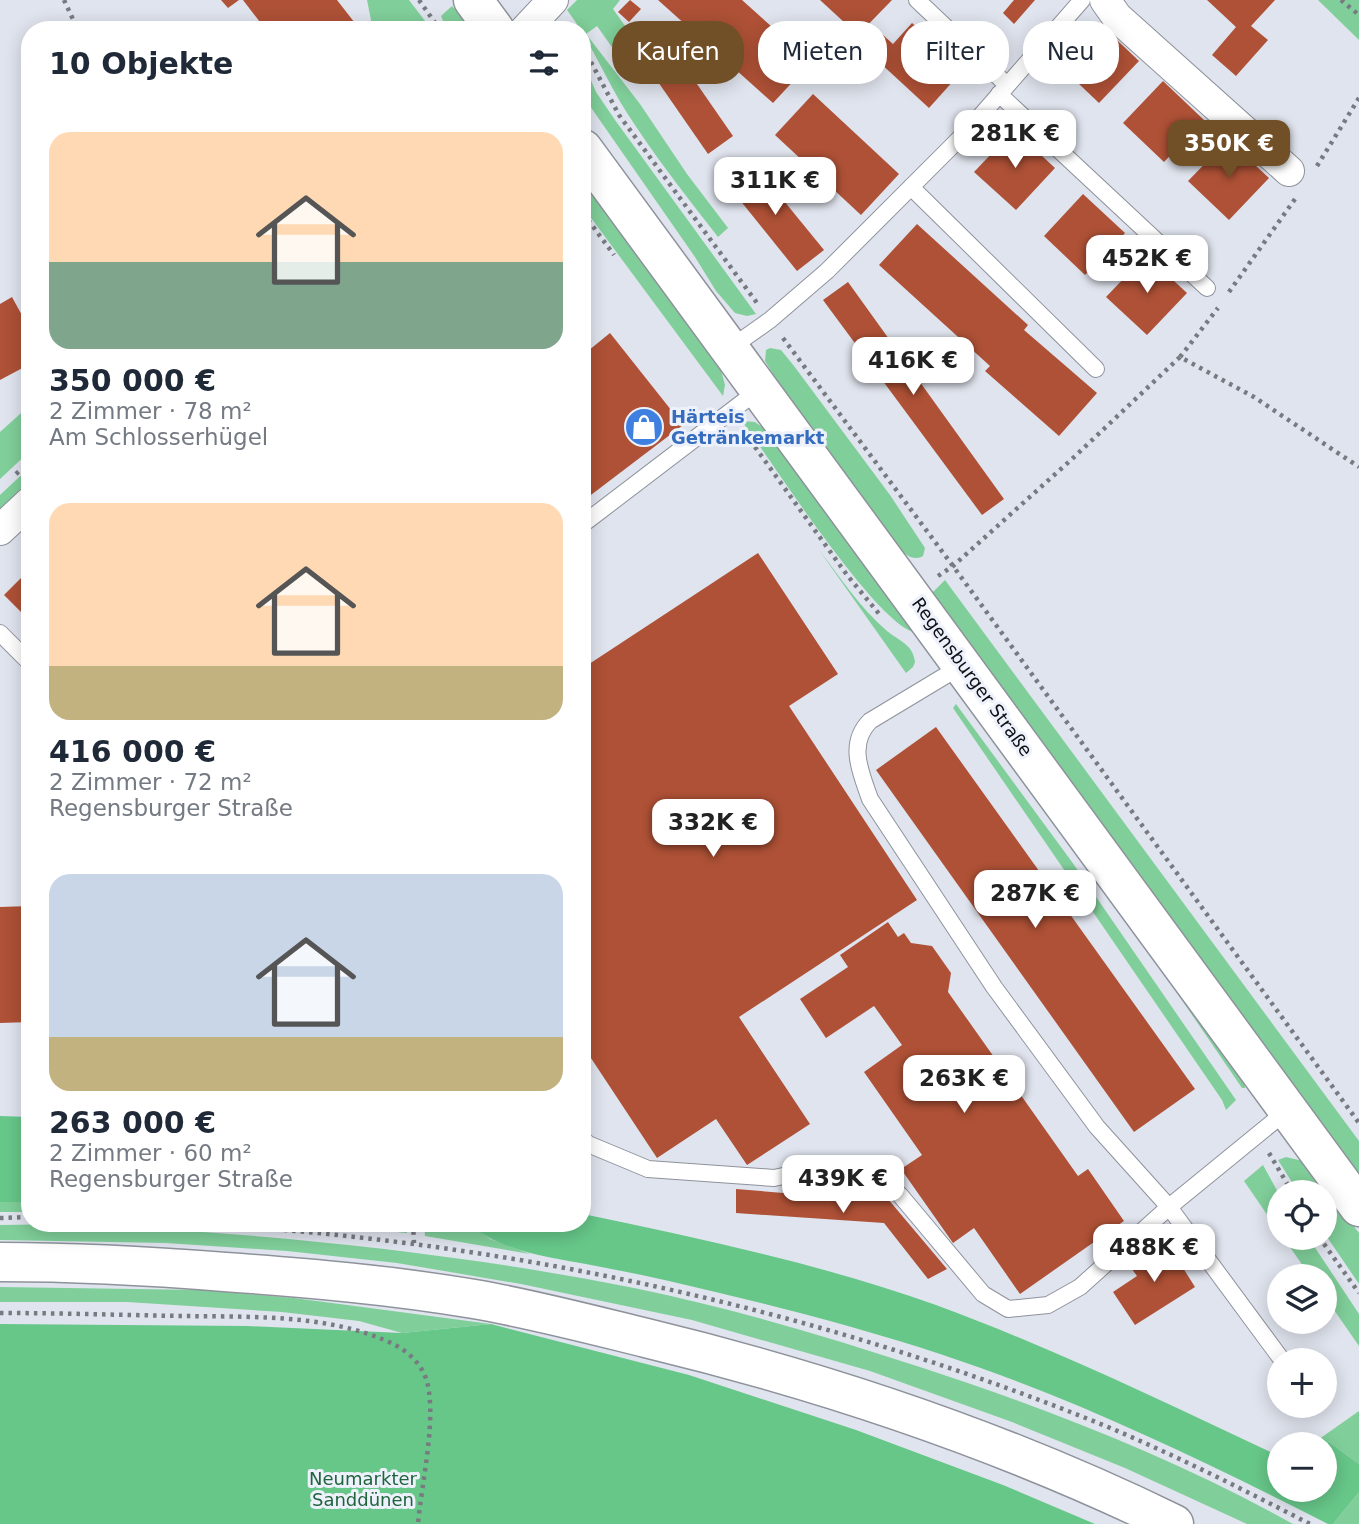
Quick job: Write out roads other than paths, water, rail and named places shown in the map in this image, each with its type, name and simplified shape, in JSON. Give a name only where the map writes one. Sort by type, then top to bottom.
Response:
[{"type":"main road","points":[[473,0],[488,21]]},
{"type":"main road","name":"Regensburger Straße","points":[[591,160],[1359,1207]]},
{"type":"main road","points":[[0,1262],[148,1266],[292,1276],[391,1286],[536,1311],[722,1356],[875,1403],[1041,1464],[1174,1524]]},
{"type":"street","points":[[533,21],[553,0]]},
{"type":"street","points":[[1105,0],[1117,17],[1299,181]]},
{"type":"street","points":[[0,530],[21,510]]},
{"type":"lane","points":[[917,0],[1003,89],[1207,288]]},
{"type":"lane","points":[[729,349],[770,320],[827,271],[969,129],[1082,0]]},
{"type":"lane","points":[[911,187],[1096,369]]},
{"type":"lane","points":[[591,518],[760,389]]},
{"type":"lane","points":[[0,633],[21,654]]},
{"type":"lane","points":[[963,666],[870,721],[859,732],[857,751],[870,799],[994,987],[1097,1127],[1169,1207],[1273,1348]]},
{"type":"lane","points":[[591,1145],[648,1169],[774,1178],[844,1165],[876,1174],[900,1195],[983,1294],[1008,1309],[1048,1305],[1080,1287],[1169,1207],[1289,1110]]},
{"type":"place","name":"Härteis Getränkemarkt","points":[[644,427]]},
{"type":"park label","name":"Neumarkter Sanddünen","points":[[363,1489]]}]
